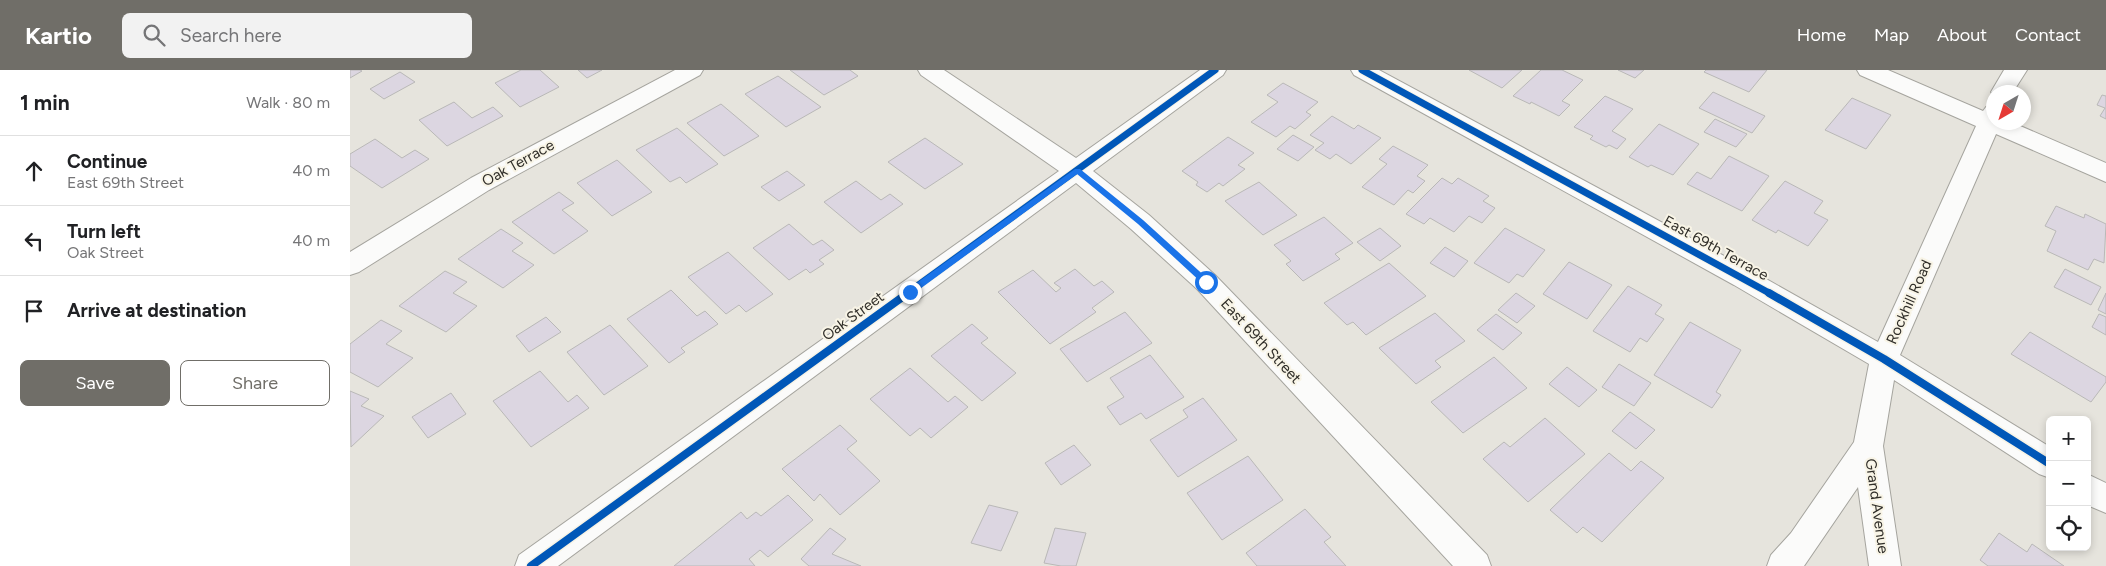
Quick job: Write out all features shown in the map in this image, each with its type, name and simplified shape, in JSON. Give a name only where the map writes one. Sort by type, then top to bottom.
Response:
[{"type":"street","name":"Oak Terrace","points":[[350,265],[480,184],[692,70]]},
{"type":"street","name":"East 69th Street","points":[[929,70],[1077,171],[1140,222],[1206,282],[1475,566]]},
{"type":"street","name":"Oak Street","points":[[532,566],[1215,70]]},
{"type":"street","name":"East 69th Terrace","points":[[1362,70],[1743,278],[1884,359],[2046,461]]},
{"type":"street","points":[[1868,70],[1986,115]]},
{"type":"street","points":[[2005,85],[2016,70]]},
{"type":"street","name":"Rockhill Road","points":[[1783,566],[1802,544],[1868,446],[1884,359],[1986,128]]},
{"type":"street","points":[[2018,130],[2106,173]]},
{"type":"street","name":"Grand Avenue","points":[[1868,446],[1885,566]]},
{"type":"street","points":[[2091,490],[2106,499]]},
{"type":"building","points":[[350,70],[360,70],[362,71],[350,78]]},
{"type":"building","points":[[521,70],[540,70],[559,87],[520,107],[495,83]]},
{"type":"building","points":[[578,70],[602,70],[587,78]]},
{"type":"building","points":[[790,70],[850,70],[858,76],[824,95]]},
{"type":"building","points":[[1469,70],[1522,70],[1502,88]]},
{"type":"building","points":[[1541,70],[1562,70],[1583,80],[1562,101],[1570,105],[1559,116],[1531,102],[1530,104],[1513,96]]},
{"type":"building","points":[[1618,70],[1644,70],[1635,78]]},
{"type":"building","points":[[1706,70],[1767,70],[1749,92],[1704,72]]},
{"type":"building","points":[[400,72],[415,82],[384,99],[370,89]]},
{"type":"building","points":[[778,76],[821,107],[786,127],[745,94]]},
{"type":"building","points":[[1283,83],[1318,102],[1306,112],[1311,115],[1295,129],[1290,126],[1276,137],[1251,122],[1278,102],[1267,95]]},
{"type":"building","points":[[1713,92],[1765,116],[1752,133],[1699,108]]},
{"type":"building","points":[[2102,95],[2106,96],[2106,119],[2100,116],[2105,108],[2097,105]]},
{"type":"building","points":[[1605,96],[1633,109],[1612,131],[1626,139],[1617,149],[1609,145],[1606,147],[1590,139],[1593,136],[1574,127]]},
{"type":"building","points":[[1852,98],[1891,115],[1866,149],[1825,130]]},
{"type":"building","points":[[454,102],[472,118],[493,107],[503,116],[447,146],[419,120]]},
{"type":"building","points":[[721,104],[759,136],[724,156],[687,123]]},
{"type":"building","points":[[1332,116],[1354,129],[1358,125],[1381,138],[1351,164],[1336,154],[1330,159],[1315,150],[1324,143],[1310,135]]},
{"type":"building","points":[[1715,119],[1747,134],[1736,147],[1704,132]]},
{"type":"building","points":[[1659,124],[1699,144],[1673,175],[1651,165],[1648,167],[1629,157]]},
{"type":"building","points":[[677,128],[718,164],[686,183],[680,177],[670,182],[636,150]]},
{"type":"building","points":[[1293,135],[1314,147],[1298,161],[1277,149]]},
{"type":"building","points":[[1228,137],[1254,153],[1238,165],[1245,169],[1223,186],[1219,183],[1207,192],[1196,185],[1198,182],[1182,171]]},
{"type":"building","points":[[925,138],[963,164],[925,189],[888,162]]},
{"type":"building","points":[[375,139],[402,158],[415,150],[429,159],[382,188],[350,166],[350,154]]},
{"type":"building","points":[[1393,146],[1428,165],[1417,176],[1425,181],[1413,193],[1408,190],[1394,205],[1362,187],[1387,164],[1379,159]]},
{"type":"building","points":[[1729,156],[1769,176],[1742,211],[1687,184],[1697,172],[1711,179]]},
{"type":"building","points":[[617,160],[652,192],[612,216],[577,183]]},
{"type":"building","points":[[787,171],[805,185],[779,201],[761,187]]},
{"type":"building","points":[[1442,178],[1452,184],[1458,178],[1489,196],[1483,201],[1495,208],[1482,223],[1469,216],[1454,232],[1430,218],[1424,224],[1406,214]]},
{"type":"building","points":[[856,181],[881,200],[890,194],[903,204],[861,233],[824,202]]},
{"type":"building","points":[[1785,181],[1823,201],[1814,213],[1828,220],[1808,246],[1778,230],[1776,233],[1752,220]]},
{"type":"building","points":[[1259,182],[1297,215],[1263,235],[1225,201]]},
{"type":"building","points":[[559,192],[574,203],[562,210],[588,231],[554,254],[512,222]]},
{"type":"building","points":[[2056,206],[2084,218],[2085,214],[2106,224],[2104,263],[2094,259],[2088,270],[2047,251],[2056,231],[2045,226]]},
{"type":"building","points":[[1324,217],[1353,243],[1335,254],[1340,259],[1303,281],[1286,264],[1291,261],[1274,245]]},
{"type":"building","points":[[789,224],[813,245],[822,240],[834,250],[819,260],[824,264],[810,273],[806,269],[789,280],[753,248]]},
{"type":"building","points":[[1380,228],[1401,246],[1380,261],[1357,242]]},
{"type":"building","points":[[1505,228],[1545,250],[1523,277],[1517,274],[1509,283],[1474,263]]},
{"type":"building","points":[[501,229],[523,243],[512,251],[534,265],[503,288],[458,259]]},
{"type":"building","points":[[1445,247],[1468,261],[1454,277],[1430,263]]},
{"type":"building","points":[[728,252],[773,294],[746,312],[739,305],[726,314],[688,277]]},
{"type":"building","points":[[1569,262],[1612,285],[1587,319],[1543,294]]},
{"type":"building","points":[[1389,263],[1426,296],[1366,335],[1353,322],[1347,325],[1324,303]]},
{"type":"building","points":[[1075,269],[1094,286],[1102,281],[1114,292],[1092,308],[1096,312],[1050,344],[998,292],[1033,270],[1056,292],[1061,288],[1054,283]]},
{"type":"building","points":[[2065,269],[2101,287],[2091,305],[2054,287]]},
{"type":"building","points":[[445,271],[467,282],[453,293],[477,306],[446,332],[399,306]]},
{"type":"building","points":[[1628,286],[1662,305],[1655,314],[1664,319],[1647,342],[1640,338],[1630,352],[1593,331]]},
{"type":"building","points":[[671,290],[697,316],[705,311],[718,324],[681,348],[685,352],[669,363],[627,319]]},
{"type":"building","points":[[1516,293],[1535,306],[1517,323],[1498,310]]},
{"type":"building","points":[[2106,293],[2106,314],[2098,310]]},
{"type":"building","points":[[1125,312],[1152,343],[1087,382],[1060,349]]},
{"type":"building","points":[[1435,313],[1465,341],[1435,361],[1441,367],[1416,384],[1379,348]]},
{"type":"building","points":[[1496,314],[1522,333],[1503,350],[1477,330]]},
{"type":"building","points":[[2099,314],[2106,317],[2106,335],[2092,327]]},
{"type":"building","points":[[546,317],[561,332],[529,352],[516,336]]},
{"type":"building","points":[[381,320],[402,331],[386,344],[413,358],[378,387],[350,372],[350,344]]},
{"type":"building","points":[[1690,322],[1741,350],[1716,392],[1721,395],[1712,408],[1654,375]]},
{"type":"building","points":[[972,324],[988,338],[981,343],[1016,373],[982,401],[931,356]]},
{"type":"building","points":[[610,325],[648,366],[604,395],[567,352]]},
{"type":"building","points":[[2030,332],[2106,377],[2106,382],[2091,402],[2011,354]]},
{"type":"building","points":[[1150,355],[1184,397],[1146,419],[1141,413],[1120,425],[1107,407],[1124,397],[1110,378]]},
{"type":"building","points":[[1494,357],[1527,388],[1463,433],[1431,402]]},
{"type":"building","points":[[1619,364],[1651,383],[1634,406],[1602,387]]},
{"type":"building","points":[[1567,367],[1597,390],[1579,407],[1549,384]]},
{"type":"building","points":[[910,368],[948,402],[955,396],[968,407],[931,438],[920,428],[910,436],[870,399]]},
{"type":"building","points":[[540,371],[568,402],[577,395],[589,408],[531,447],[493,401]]},
{"type":"building","points":[[350,391],[369,399],[361,406],[384,416],[351,447]]},
{"type":"building","points":[[451,393],[466,414],[428,438],[412,417]]},
{"type":"building","points":[[1203,398],[1237,440],[1178,477],[1150,440],[1188,417],[1183,410]]},
{"type":"building","points":[[1630,412],[1655,430],[1636,449],[1612,431]]},
{"type":"building","points":[[1545,418],[1585,454],[1528,502],[1483,459],[1504,442],[1510,447]]},
{"type":"building","points":[[840,425],[857,441],[847,449],[880,481],[840,515],[820,494],[814,501],[782,469]]},
{"type":"building","points":[[1074,445],[1091,465],[1061,485],[1045,463]]},
{"type":"building","points":[[1609,453],[1631,471],[1641,461],[1664,478],[1602,542],[1583,527],[1577,533],[1550,510]]},
{"type":"building","points":[[1248,456],[1283,500],[1222,540],[1187,493]]},
{"type":"building","points":[[788,495],[813,520],[768,557],[760,550],[749,559],[755,566],[674,566],[741,512],[747,519],[756,512],[761,516]]},
{"type":"building","points":[[989,505],[1018,512],[1001,551],[971,543]]},
{"type":"building","points":[[1305,509],[1331,537],[1324,542],[1346,566],[1257,566],[1246,553]]},
{"type":"building","points":[[830,528],[846,539],[832,554],[861,566],[809,566],[801,559]]},
{"type":"building","points":[[1055,528],[1086,533],[1076,566],[1044,563]]},
{"type":"building","points":[[1999,533],[2027,552],[2032,544],[2064,566],[1988,566],[1980,560]]},
{"type":"cycle path","points":[[531,566],[1215,70]]},
{"type":"cycle path","points":[[1362,70],[1743,278],[1884,359],[2046,461]]},
{"type":"route","points":[[910,292],[1077,171],[1140,222],[1206,282]]}]
